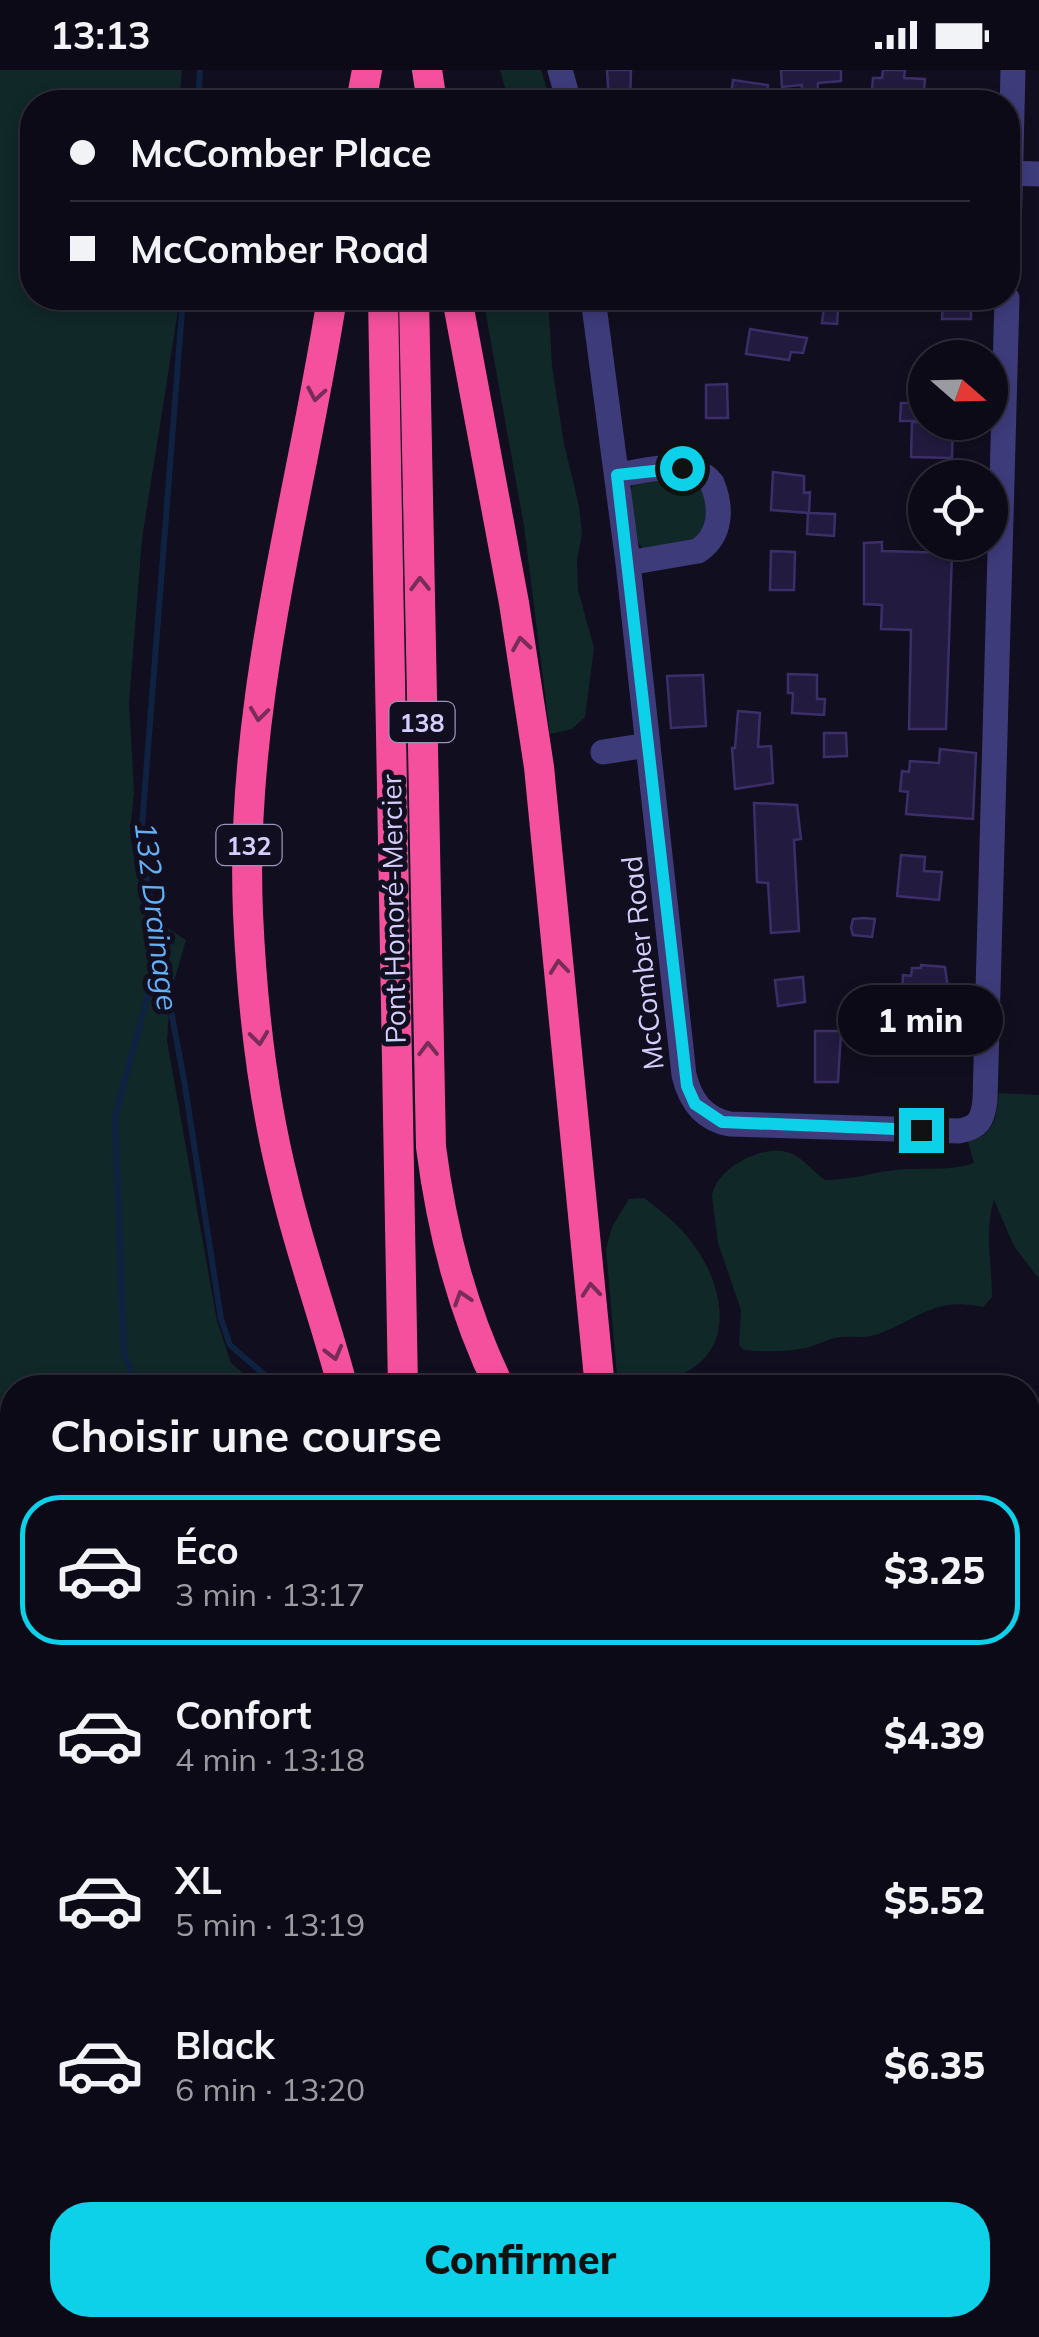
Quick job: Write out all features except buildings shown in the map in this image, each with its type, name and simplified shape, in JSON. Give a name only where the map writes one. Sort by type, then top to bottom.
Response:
[{"type":"highway","name":"132","points":[[330,310],[259,707],[250,793],[248,900],[263,1069],[278,1157],[339,1375]]},
{"type":"highway","name":"Pont Honoré-Mercier","points":[[383,310],[404,1375]]},
{"type":"highway","name":"Pont Honoré-Mercier","points":[[414,310],[431,1146],[452,1267],[494,1375]]},
{"type":"highway","points":[[459,310],[540,767],[599,1375]]},
{"type":"street","name":"McComber Road","points":[[595,310],[628,562],[684,1075],[695,1104],[712,1118],[730,1124],[960,1131],[974,1128],[982,1116],[985,1100],[1007,310]]},
{"type":"street","points":[[617,475],[674,467],[692,469],[712,483],[718,506],[717,528],[698,551],[628,562]]},
{"type":"street","points":[[603,752],[648,745]]},
{"type":"green space","points":[[0,70],[182,70],[180,90],[20,90],[20,310],[178,310],[142,539],[129,703],[134,792],[130,833],[144,913],[186,940],[170,995],[167,1041],[217,1321],[231,1363],[245,1375],[0,1375]]},
{"type":"green space","points":[[500,70],[541,70],[547,90],[506,90]]},
{"type":"green space","points":[[485,310],[549,310],[552,366],[564,444],[579,506],[582,534],[577,560],[578,590],[594,648],[585,717],[572,729],[550,734],[524,526]]},
{"type":"green space","points":[[680,476],[701,483],[710,518],[700,541],[643,549],[637,541],[630,491],[633,485]]},
{"type":"green space","points":[[999,1093],[1039,1095],[1039,1279],[1014,1246],[994,1200],[989,1236],[992,1297],[983,1307],[941,1307],[876,1335],[838,1337],[811,1347],[752,1351],[739,1345],[741,1310],[718,1243],[712,1196],[722,1176],[753,1155],[776,1151],[797,1157],[825,1180],[974,1163],[968,1142],[989,1130]]},
{"type":"green space","points":[[644,1198],[680,1228],[701,1256],[717,1293],[719,1330],[713,1346],[701,1361],[679,1375],[617,1375],[606,1249],[612,1227],[629,1199]]},
{"type":"waterway","name":"132 Drainage","points":[[199,90],[200,70]]},
{"type":"waterway","name":"132 Drainage","points":[[182,310],[142,826],[144,865],[184,1080],[221,1319],[230,1345],[265,1375]]},
{"type":"waterway","points":[[133,1375],[124,1354],[115,1117],[158,958]]},
{"type":"waterway","points":[[0,1917],[0,1930]]},
{"type":"route","points":[[682,468],[617,475],[687,1086],[704,1113],[730,1124],[921,1130]]}]
